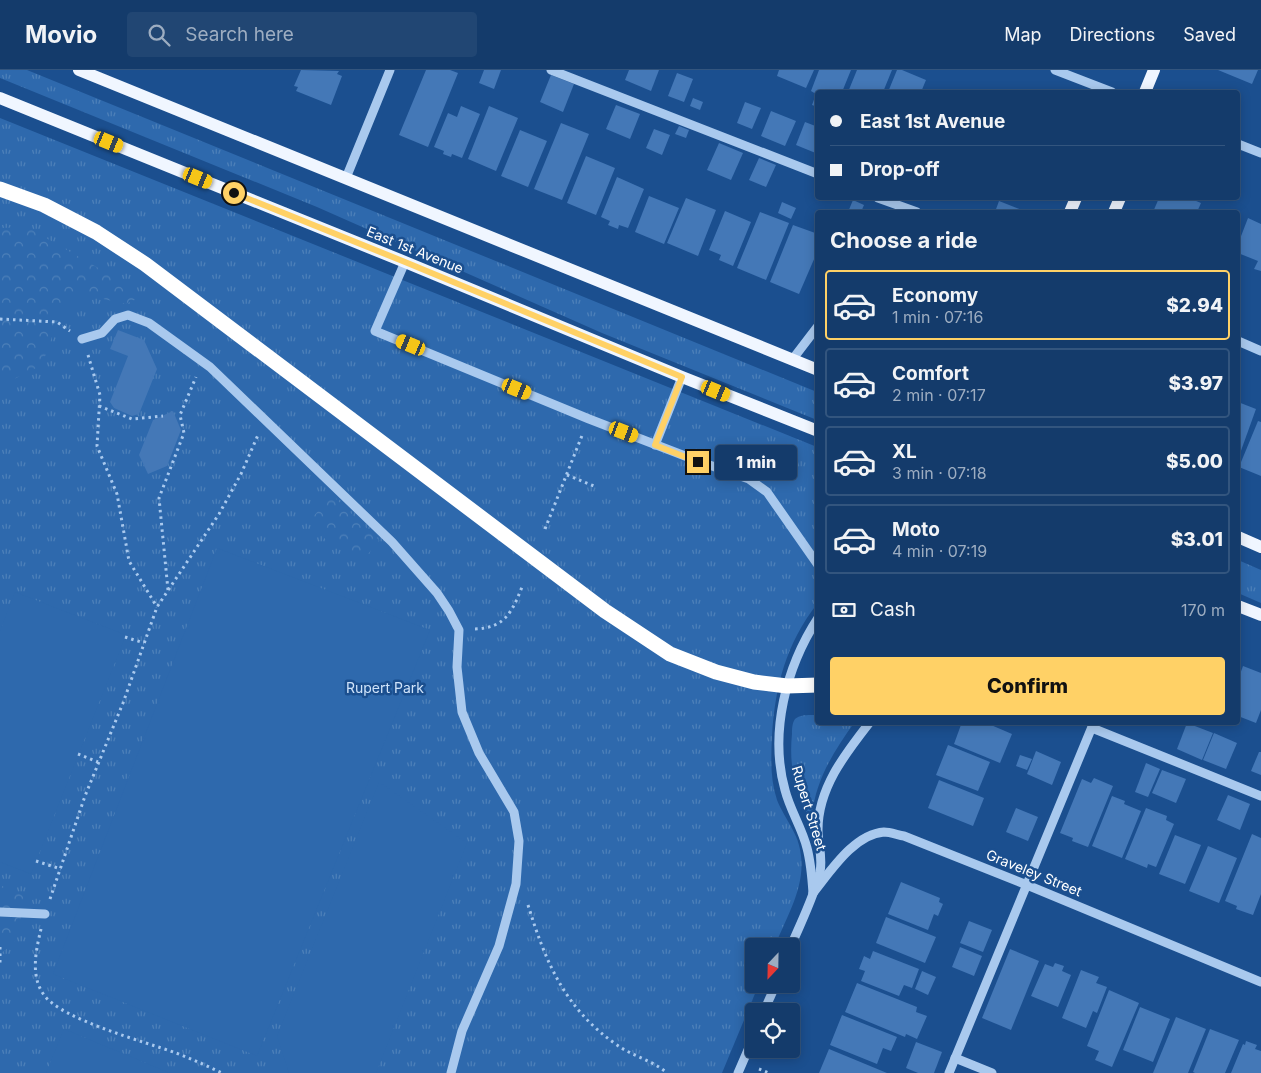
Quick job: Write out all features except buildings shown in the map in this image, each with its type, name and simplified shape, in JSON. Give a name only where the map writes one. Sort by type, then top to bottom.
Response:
[{"type":"highway","points":[[0,189],[44,205],[96,232],[145,264],[605,611],[670,654],[716,672],[754,682],[787,686],[815,685]]},
{"type":"main road","points":[[79,70],[815,369]]},
{"type":"main road","points":[[1146,90],[1154,70]]},
{"type":"main road","name":"East 1st Avenue","points":[[0,98],[815,430]]},
{"type":"main road","points":[[1240,539],[1261,547]]},
{"type":"main road","points":[[1240,607],[1261,616]]},
{"type":"street","points":[[346,178],[390,70]]},
{"type":"street","points":[[551,70],[815,173]]},
{"type":"street","points":[[1055,70],[1107,90]]},
{"type":"street","points":[[1240,145],[1261,153]]},
{"type":"street","points":[[883,200],[911,210]]},
{"type":"street","points":[[405,262],[375,330],[655,445],[749,479],[767,492],[815,561]]},
{"type":"street","points":[[82,339],[102,334],[115,319],[128,315],[149,323],[202,361],[265,418],[392,542],[437,593],[450,611],[458,630],[457,667],[462,712],[479,753],[514,812],[519,841],[516,884],[499,946],[462,1031],[451,1073]]},
{"type":"street","points":[[792,360],[815,330]]},
{"type":"street","points":[[1240,342],[1261,351]]},
{"type":"street","points":[[655,445],[682,377]]},
{"type":"street","name":"Rupert Street","points":[[813,893],[812,871],[807,848],[785,791],[779,760],[780,729],[787,686],[806,636],[815,622]]},
{"type":"street","name":"Rupert Street","points":[[794,938],[813,893],[820,870],[821,853],[818,830],[828,784],[845,753],[868,725]]},
{"type":"street","points":[[949,1073],[1093,725],[1261,796]]},
{"type":"street","name":"Graveley Street","points":[[813,893],[855,845],[871,835],[885,832],[904,836],[1028,885],[1261,982]]},
{"type":"street","points":[[0,912],[45,914]]},
{"type":"street","points":[[738,1073],[745,1057]]},
{"type":"street","points":[[955,1058],[992,1073]]},
{"type":"path","points":[[0,319],[57,322],[82,339],[87,349],[100,395],[97,446],[117,494],[129,561],[157,607]]},
{"type":"path","points":[[168,590],[159,498],[184,433],[180,414],[202,361]]},
{"type":"path","points":[[99,406],[132,419],[163,416]]},
{"type":"path","points":[[222,1073],[179,1054],[96,1026],[67,1013],[44,996],[36,975],[36,948],[45,914],[98,762],[123,703],[157,607],[219,514],[241,474],[265,418]]},
{"type":"path","points":[[545,529],[588,418]]},
{"type":"path","points":[[177,421],[182,422]]},
{"type":"path","points":[[566,475],[594,486]]},
{"type":"path","points":[[458,630],[491,628],[504,621],[515,603],[522,586]]},
{"type":"path","points":[[125,637],[144,643]]},
{"type":"path","points":[[78,754],[98,762]]},
{"type":"path","points":[[36,861],[61,869]]},
{"type":"path","points":[[516,884],[521,885],[536,932],[551,969],[572,1004],[618,1046],[651,1062],[667,1073]]},
{"type":"path","points":[[0,948],[0,965]]},
{"type":"path","points":[[759,1069],[769,1073]]},
{"type":"green space","points":[[0,70],[27,70],[815,391],[815,419],[602,333],[317,207],[0,78]]},
{"type":"green space","name":"Rupert Park","points":[[0,118],[815,446],[815,607],[797,634],[784,666],[776,700],[772,744],[773,784],[780,807],[798,840],[801,856],[800,880],[794,902],[778,938],[745,938],[745,993],[755,993],[751,1003],[745,1003],[745,1018],[722,1073],[0,1073]]},
{"type":"green space","points":[[27,227],[100,269],[141,297],[126,304],[81,294],[60,314],[42,365],[0,386],[0,228]]},
{"type":"green space","points":[[332,495],[379,540],[365,558],[325,539],[311,519]]},
{"type":"green space","points":[[217,548],[430,630],[257,1056],[53,974]]},
{"type":"green space","points":[[1240,561],[1261,570],[1261,603],[1240,594]]},
{"type":"green space","points":[[15,592],[126,635],[31,874],[0,862],[0,631]]},
{"type":"green space","points":[[815,715],[815,725],[853,725],[827,766],[817,789],[812,815],[809,817],[796,787],[791,756],[794,721],[797,717]]},
{"type":"green space","points":[[379,782],[467,843],[376,1073],[289,1073],[277,1036]]},
{"type":"green space","points":[[0,885],[26,897],[15,941],[0,955]]},
{"type":"green space","points":[[64,1029],[170,1073],[46,1073]]},
{"type":"route","points":[[234,193],[682,377],[655,445],[698,462]]}]
